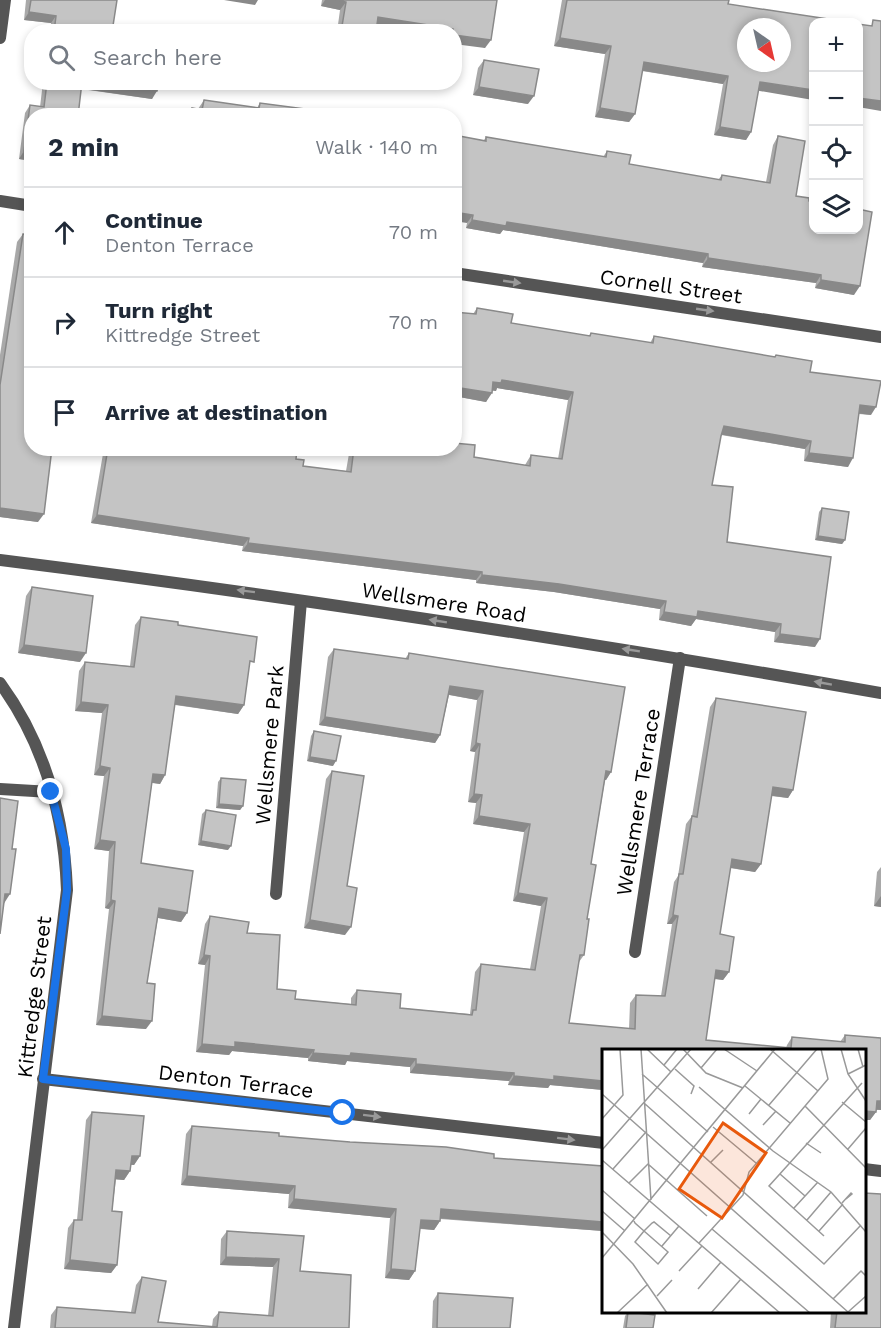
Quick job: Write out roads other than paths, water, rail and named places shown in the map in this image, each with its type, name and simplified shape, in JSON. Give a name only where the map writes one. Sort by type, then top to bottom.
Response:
[{"type":"street","points":[[0,38],[5,0]]},
{"type":"street","points":[[0,201],[24,205]]},
{"type":"street","name":"Cornell Street","points":[[462,274],[881,337]]},
{"type":"street","name":"Wellsmere Road","points":[[0,560],[271,594],[301,601],[680,658],[881,693]]},
{"type":"street","name":"Wellsmere Park","points":[[276,894],[301,601]]},
{"type":"street","name":"Wellsmere Terrace","points":[[635,952],[680,658]]},
{"type":"street","name":"Kittredge Street","points":[[0,683],[35,739],[66,849],[67,890],[14,1328]]},
{"type":"street","points":[[0,789],[51,792]]},
{"type":"street","name":"Denton Terrace","points":[[43,1079],[602,1143]]},
{"type":"street","points":[[866,1169],[881,1171]]}]
